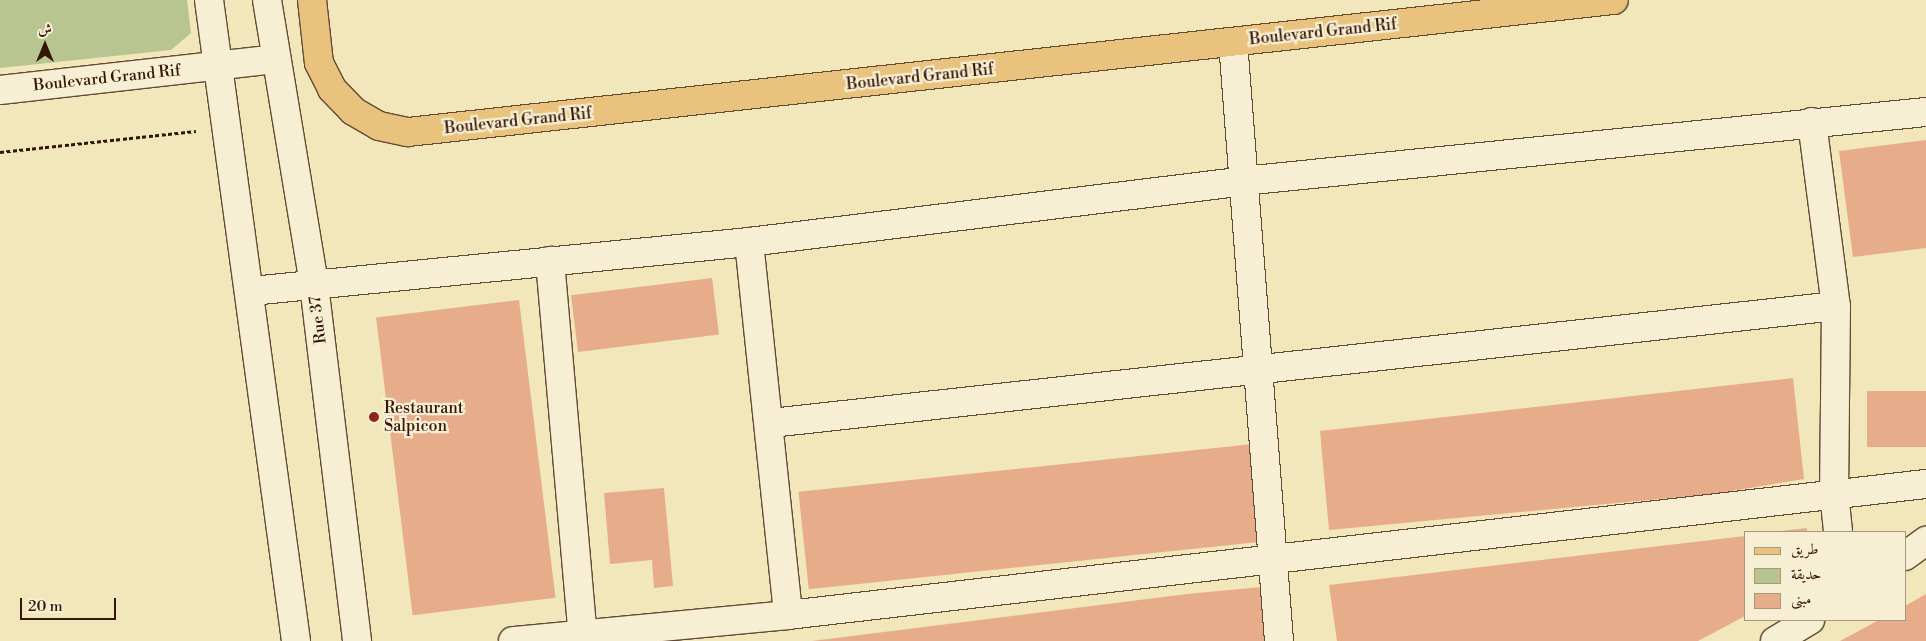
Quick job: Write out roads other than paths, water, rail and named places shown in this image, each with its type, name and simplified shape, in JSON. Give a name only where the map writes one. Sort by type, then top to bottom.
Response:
[{"type":"main road","name":"Boulevard Grand Rif","points":[[312,0],[319,63],[332,89],[370,121],[408,132],[1614,0]]},
{"type":"street","points":[[209,0],[251,291],[296,641]]},
{"type":"street","name":"Rue 37","points":[[267,0],[275,60],[314,285],[357,641]]},
{"type":"street","points":[[1233,42],[1256,370],[1278,641]]},
{"type":"street","name":"Boulevard Grand Rif","points":[[0,90],[275,60]]},
{"type":"street","points":[[251,291],[748,242],[1243,181],[1812,122],[1926,112]]},
{"type":"street","points":[[1812,122],[1836,306],[1834,493],[1838,531]]},
{"type":"street","points":[[748,242],[771,423],[788,615]]},
{"type":"street","points":[[550,261],[583,637]]},
{"type":"street","points":[[771,423],[1836,306]]},
{"type":"street","points":[[513,641],[583,637],[788,615],[1834,493],[1926,484]]},
{"type":"street","points":[[1906,555],[1926,541]]},
{"type":"street","points":[[1775,641],[1808,621]]},
{"type":"place","name":"Restaurant Salpicon","points":[[374,417]]}]
